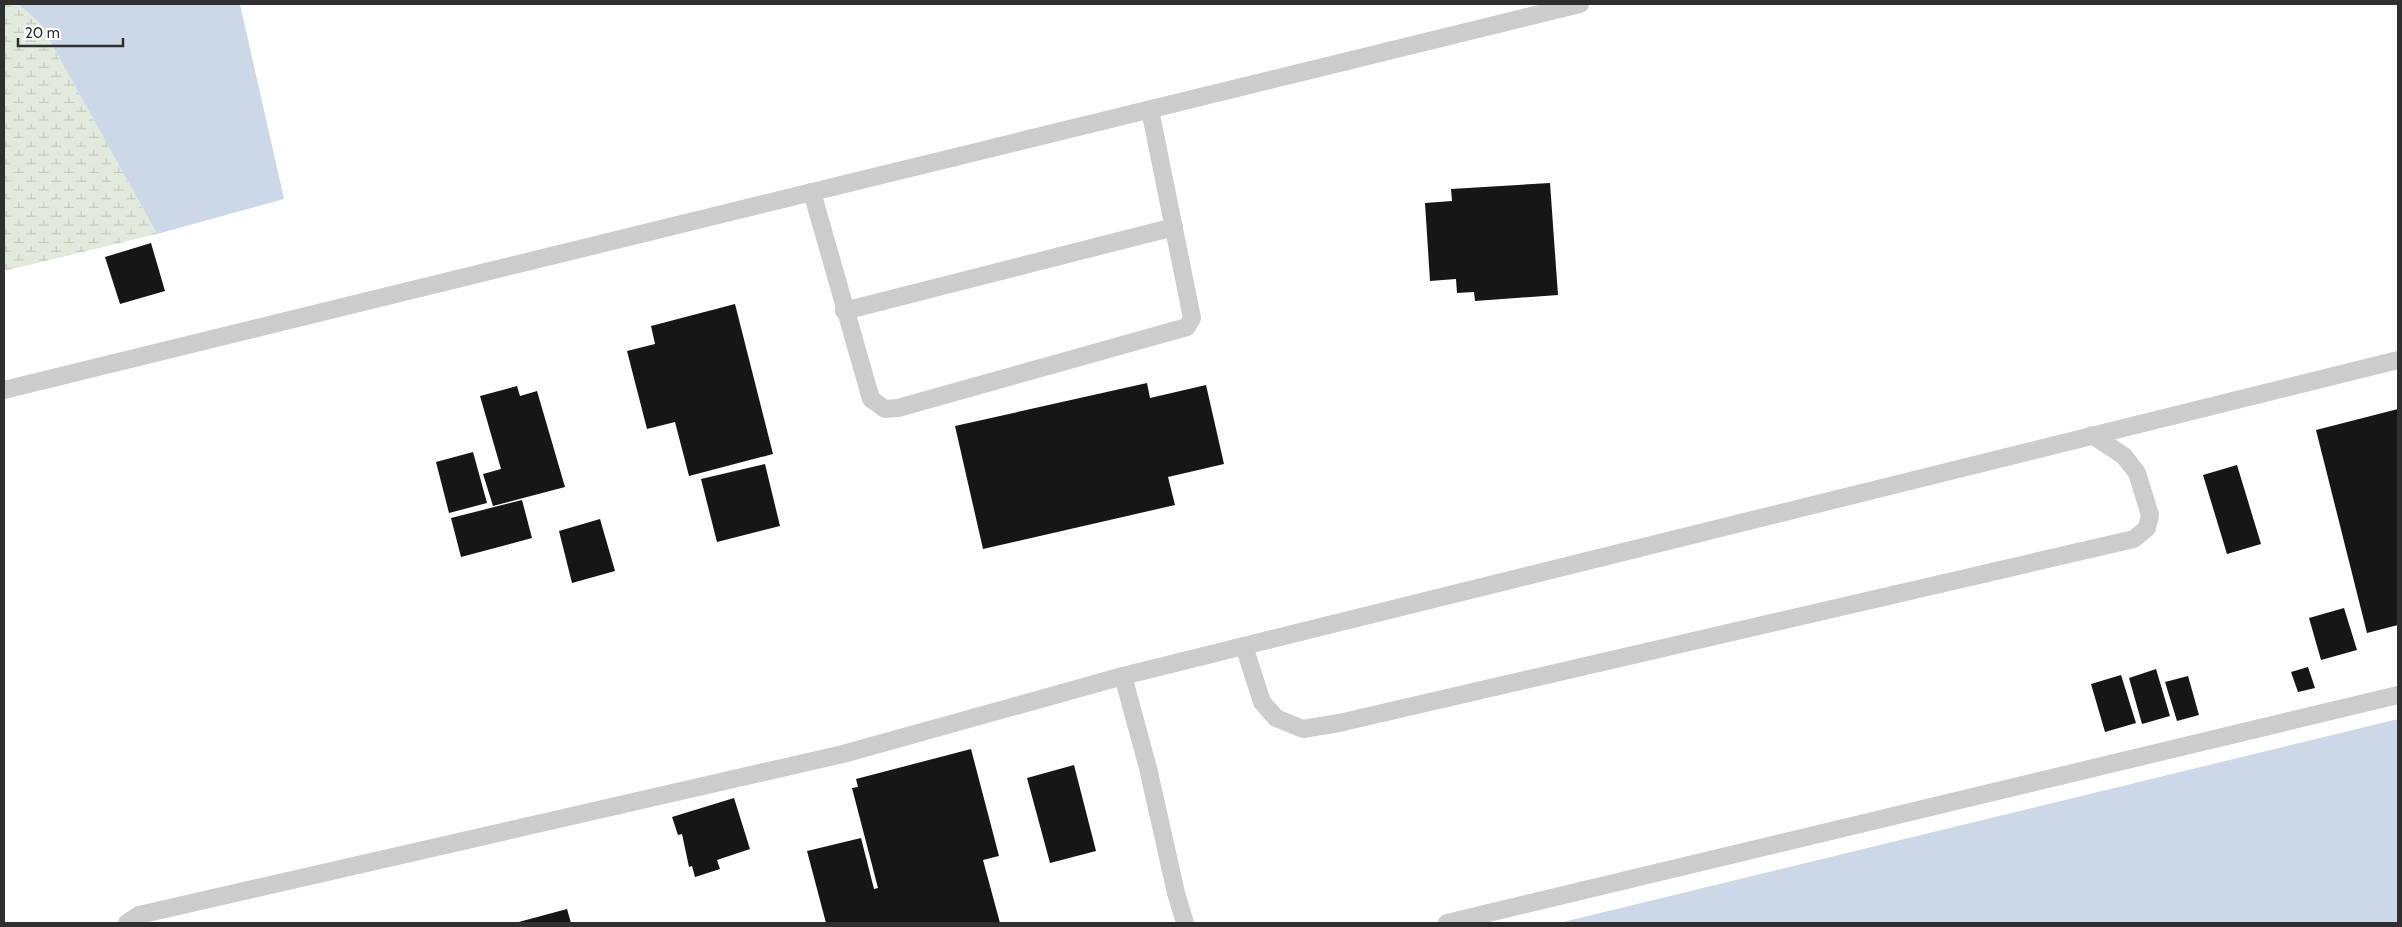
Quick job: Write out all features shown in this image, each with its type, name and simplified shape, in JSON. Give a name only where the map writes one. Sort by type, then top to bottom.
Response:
[{"type":"lane","points":[[4,390],[1580,4]]},
{"type":"lane","points":[[812,192],[844,310],[871,399],[885,409],[898,408],[1187,327],[1192,318],[1150,110]]},
{"type":"lane","points":[[844,310],[1174,226]]},
{"type":"lane","points":[[127,923],[139,915],[843,754],[1123,676],[2398,360]]},
{"type":"lane","points":[[1244,646],[1262,702],[1276,718],[1303,729],[1339,723],[2134,539],[2147,528],[2150,515],[2137,473],[2124,456],[2092,435]]},
{"type":"lane","points":[[1123,676],[1148,768],[1185,923]]},
{"type":"lane","points":[[1447,923],[2398,695]]},
{"type":"green space","points":[[4,4],[18,4],[40,23],[157,234],[4,271]]},
{"type":"water","points":[[18,4],[240,4],[284,199],[157,234],[40,23]]},
{"type":"water","points":[[2398,719],[2398,923],[1559,923]]},
{"type":"building","points":[[1550,183],[1558,295],[1475,301],[1474,292],[1457,293],[1456,279],[1430,281],[1425,203],[1452,201],[1451,189]]},
{"type":"building","points":[[151,243],[165,291],[120,304],[105,257]]},
{"type":"building","points":[[735,304],[773,454],[689,476],[675,422],[647,429],[627,351],[655,344],[651,326]]},
{"type":"building","points":[[1147,383],[1150,398],[1206,385],[1224,464],[1168,477],[1175,505],[983,549],[955,426]]},
{"type":"building","points":[[517,386],[520,396],[537,391],[565,487],[493,506],[483,474],[501,469],[480,396]]},
{"type":"building","points":[[2398,409],[2398,625],[2367,633],[2316,430]]},
{"type":"building","points":[[473,452],[487,503],[449,513],[436,462]]},
{"type":"building","points":[[765,464],[780,526],[717,542],[701,479]]},
{"type":"building","points":[[2237,465],[2261,544],[2227,554],[2203,475]]},
{"type":"building","points":[[522,500],[532,538],[461,557],[451,518]]},
{"type":"building","points":[[600,519],[615,571],[572,583],[559,531]]},
{"type":"building","points":[[2344,608],[2357,650],[2321,660],[2309,618]]},
{"type":"building","points":[[2308,667],[2315,688],[2298,692],[2291,672]]},
{"type":"building","points":[[2156,669],[2170,716],[2142,724],[2129,678]]},
{"type":"building","points":[[2121,675],[2136,723],[2105,732],[2091,684]]},
{"type":"building","points":[[2188,676],[2199,715],[2177,721],[2165,682]]},
{"type":"building","points":[[971,749],[999,856],[983,860],[1000,923],[826,923],[807,851],[861,838],[874,889],[878,888],[852,788],[858,787],[856,779]]},
{"type":"building","points":[[1074,765],[1096,851],[1050,863],[1027,778]]},
{"type":"building","points":[[734,798],[750,849],[717,860],[720,869],[695,877],[692,866],[689,867],[682,834],[678,835],[672,817]]},
{"type":"building","points":[[567,909],[571,923],[515,923]]}]
